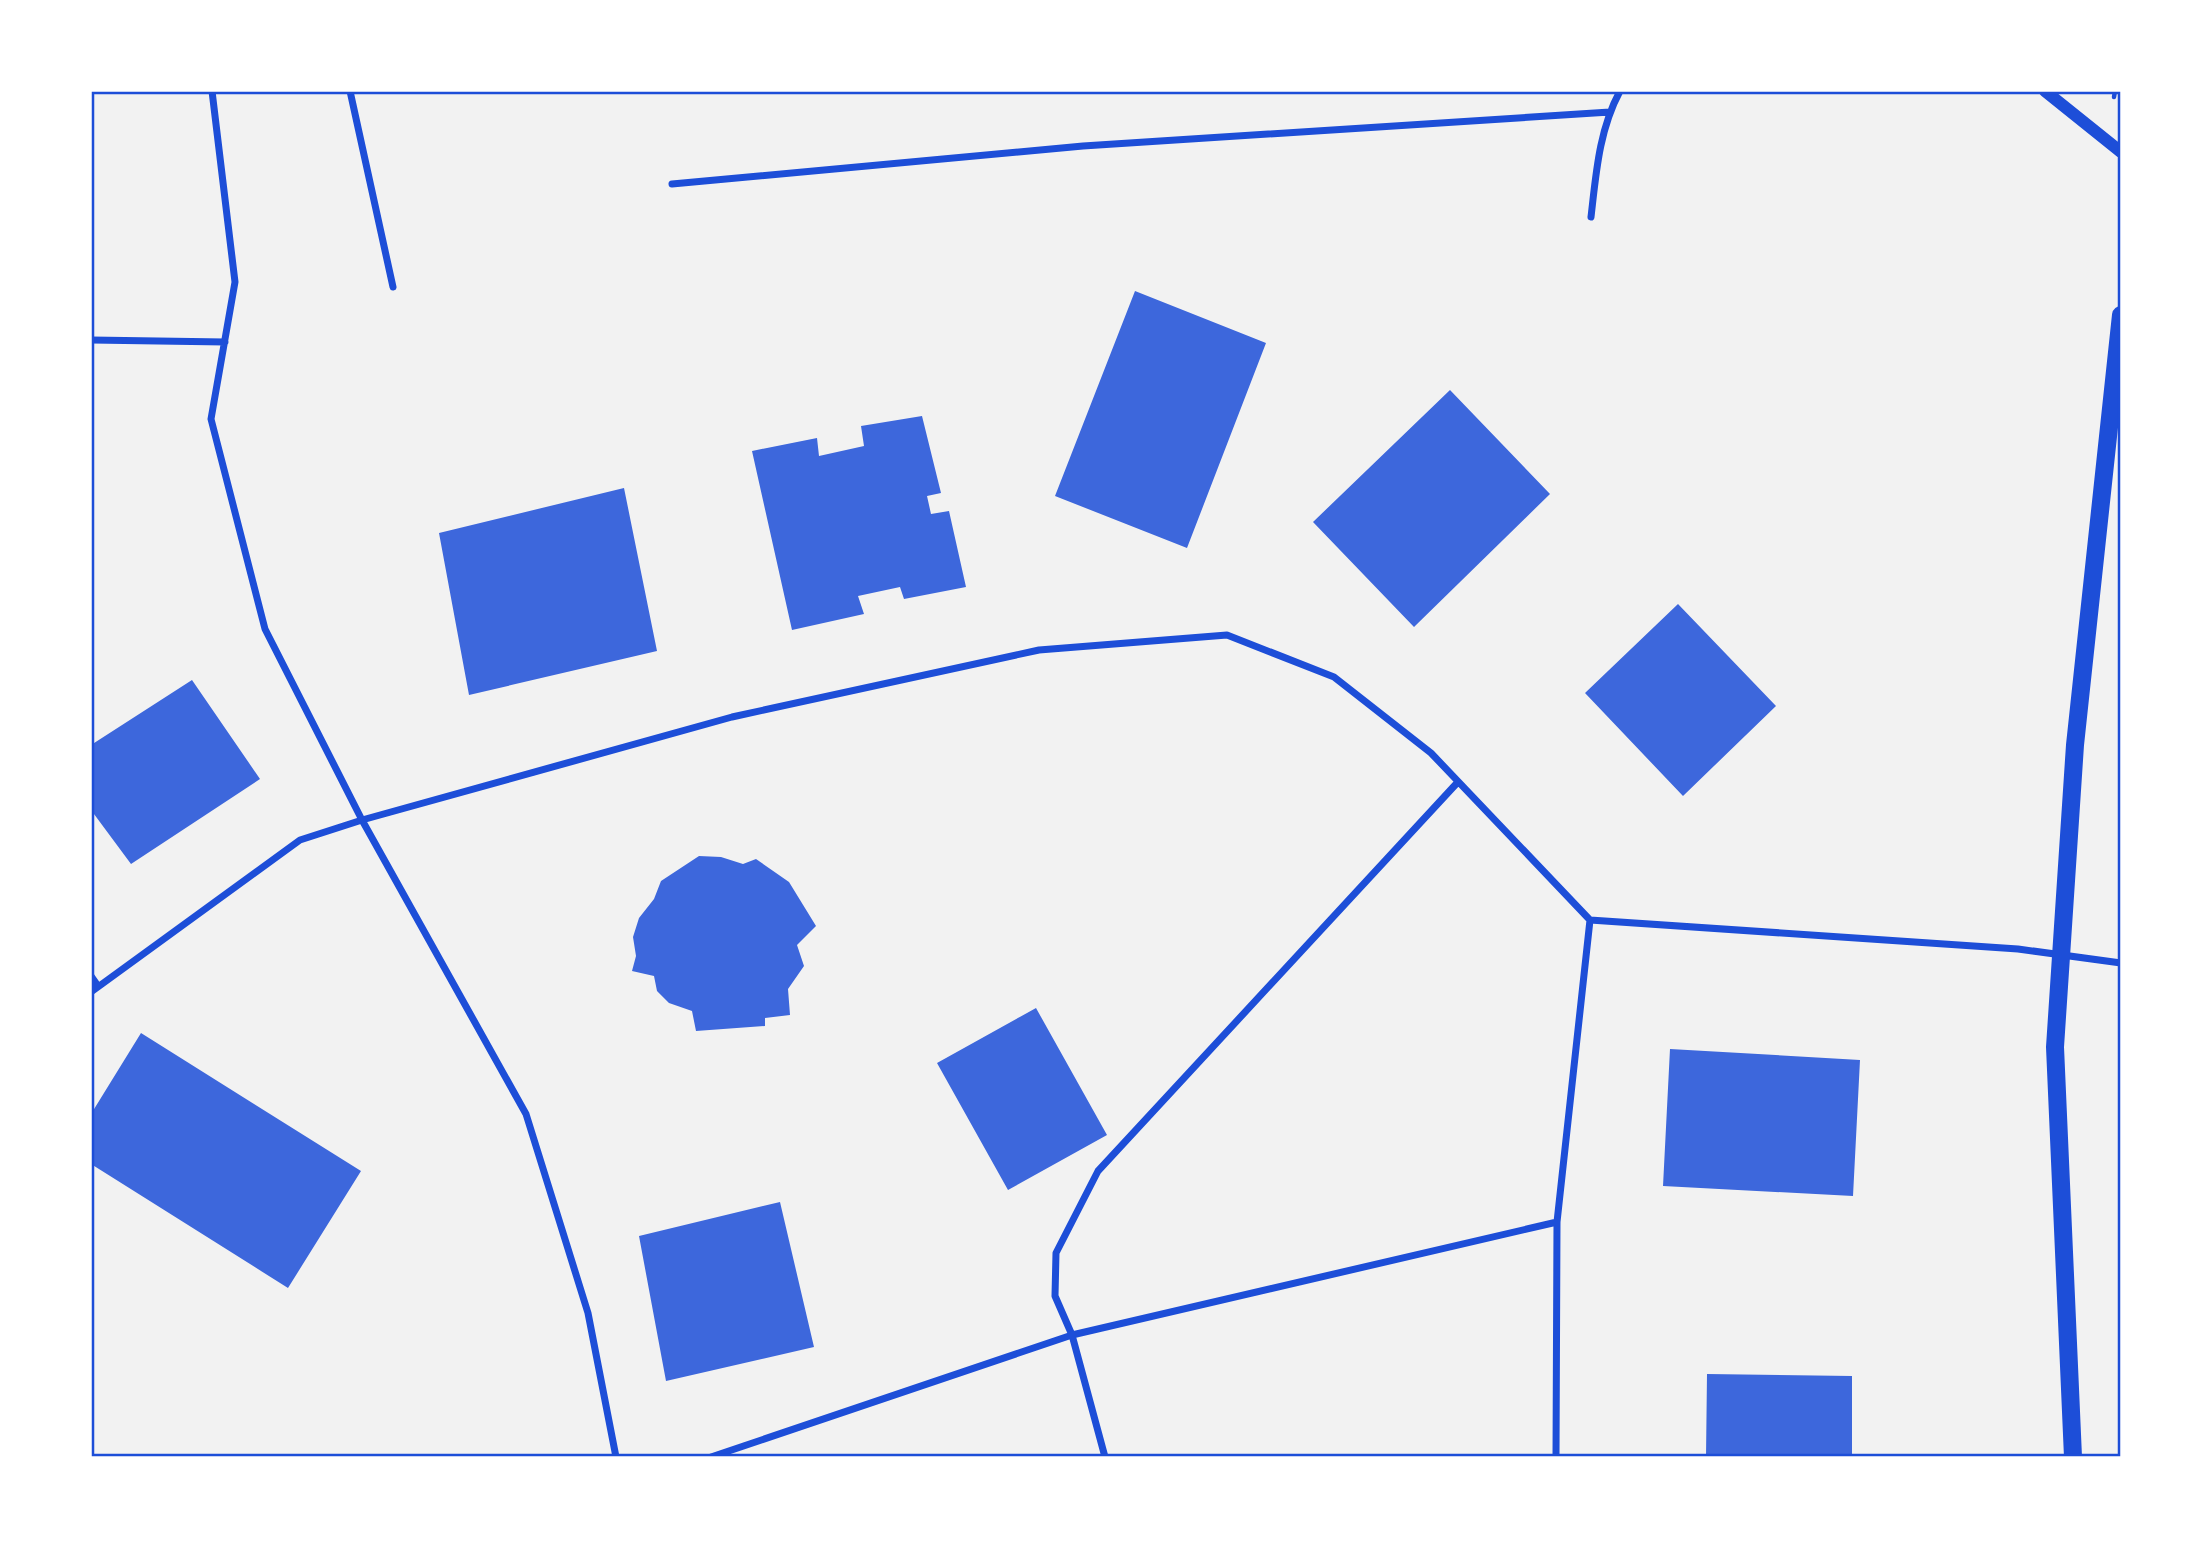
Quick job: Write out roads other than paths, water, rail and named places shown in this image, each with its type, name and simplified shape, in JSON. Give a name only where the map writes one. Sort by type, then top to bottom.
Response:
[{"type":"main road","points":[[2073,1457],[2056,1047],[2075,745],[2121,315]]},
{"type":"street","points":[[212,91],[235,282],[211,419],[265,629],[362,820],[526,1114],[588,1313],[616,1457]]},
{"type":"street","points":[[350,91],[393,287]]},
{"type":"street","points":[[1591,217],[1598,158],[1610,112],[1620,91]]},
{"type":"street","points":[[2045,91],[2121,152]]},
{"type":"street","points":[[672,184],[1083,146],[1610,112]]},
{"type":"street","points":[[91,340],[225,342]]},
{"type":"street","points":[[91,976],[95,989],[300,840],[362,820],[732,717],[1026,653],[1227,635],[1334,677],[1431,753],[1590,920],[2018,948],[2121,963]]},
{"type":"street","points":[[1105,1457],[1072,1335],[1055,1296],[1056,1253],[1098,1171],[1457,783]]},
{"type":"street","points":[[1556,1457],[1557,1222],[1590,920]]},
{"type":"street","points":[[710,1457],[1072,1335],[1557,1222]]}]
